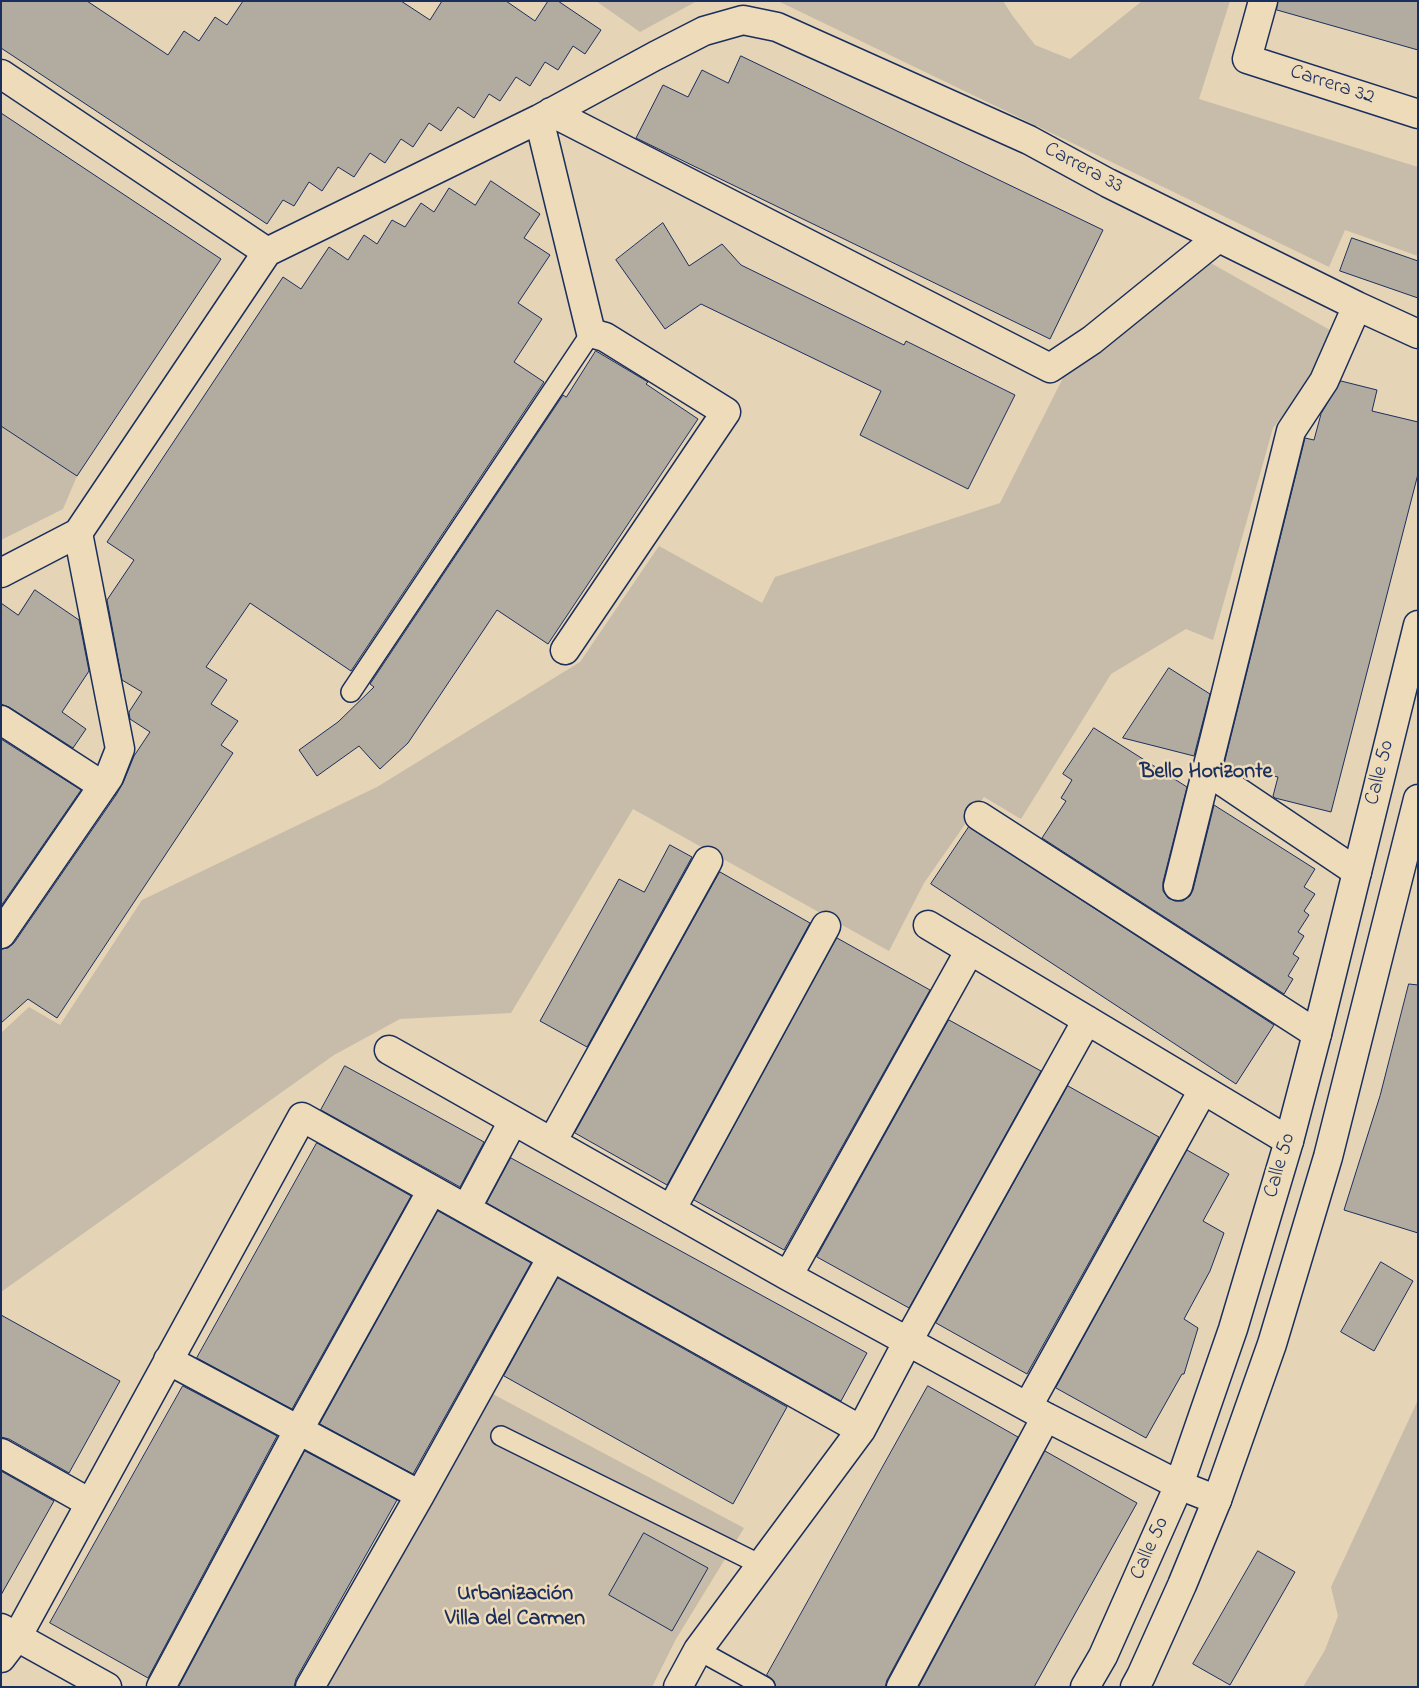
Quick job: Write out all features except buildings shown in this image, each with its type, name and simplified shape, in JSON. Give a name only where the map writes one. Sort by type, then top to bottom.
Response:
[{"type":"street","name":"Carrera 32","points":[[1263,1],[1247,59],[1418,114]]},
{"type":"street","name":"Carrera 33","points":[[545,115],[704,31],[743,20],[777,27],[1030,140],[1108,183],[1356,306],[1418,334]]},
{"type":"street","points":[[1,74],[267,252]]},
{"type":"street","points":[[545,115],[1050,368],[1092,340],[1218,238]]},
{"type":"street","points":[[1,573],[78,533],[267,252],[545,115]]},
{"type":"street","points":[[545,115],[591,332],[605,337],[726,412],[565,650]]},
{"type":"street","points":[[1178,886],[1291,431],[1324,381],[1356,306]]},
{"type":"street","points":[[1,934],[109,777],[120,749],[78,533]]},
{"type":"street","name":"Calle 50","points":[[1085,1687],[1103,1656],[1179,1484],[1233,1329],[1289,1141],[1418,625]]},
{"type":"street","points":[[1,720],[103,786]]},
{"type":"street","points":[[1207,772],[1357,872]]},
{"type":"street","name":"Calle 50","points":[[1135,1687],[1182,1585],[1217,1500],[1272,1344],[1328,1157],[1418,799]]},
{"type":"street","points":[[979,816],[1317,1034]]},
{"type":"street","points":[[552,1142],[708,861]]},
{"type":"street","points":[[928,925],[1289,1141]]},
{"type":"street","points":[[671,1210],[826,926]]},
{"type":"street","points":[[788,1276],[970,950]]},
{"type":"street","points":[[678,1687],[698,1650],[861,1430],[908,1341],[1087,1020]]},
{"type":"street","points":[[389,1050],[788,1276],[1037,1411],[1179,1484],[1217,1500]]},
{"type":"street","points":[[901,1687],[1037,1411],[1203,1090]]},
{"type":"street","points":[[1,1658],[9,1632],[90,1503],[302,1117],[861,1430]]},
{"type":"street","points":[[466,1209],[514,1121]]},
{"type":"street","points":[[161,1687],[298,1431],[432,1190]]},
{"type":"street","points":[[310,1687],[420,1495],[552,1257]]},
{"type":"street","points":[[168,1360],[420,1495]]},
{"type":"street","points":[[1,1453],[90,1503]]},
{"type":"street","points":[[9,1632],[107,1687]]},
{"type":"lane","points":[[351,692],[591,332]]},
{"type":"lane","points":[[501,1436],[761,1565]]},
{"type":"lane","points":[[698,1650],[765,1687]]},
{"type":"shaded area","points":[[596,1],[697,1],[640,32]]},
{"type":"shaded area","points":[[778,1],[1003,1],[1035,45],[1070,59],[1142,1],[1230,1],[1199,99],[1418,167],[1418,256],[1345,230],[1329,267]]},
{"type":"shaded area","points":[[1207,261],[1330,330],[1311,379],[1273,428],[1213,640],[1186,629],[1111,674],[1021,819],[984,797],[924,883],[889,951],[633,809],[511,1013],[400,1019],[334,1055],[1,1292],[1,1033],[29,1007],[60,1025],[142,900],[377,787],[580,662],[659,546],[762,603],[775,577],[1000,503],[1072,360]]},
{"type":"shaded area","points":[[1,426],[77,476],[63,509],[1,540]]},
{"type":"shaded area","points":[[489,1392],[744,1528],[676,1639],[652,1687],[326,1687]]},
{"type":"shaded area","points":[[1418,1400],[1418,1687],[1303,1687],[1325,1650],[1338,1616],[1331,1587]]},
{"type":"district","name":"Bello Horizonte","points":[[1206,773]]},
{"type":"district","name":"Urbanización Villa del Carmen","points":[[515,1608]]}]
